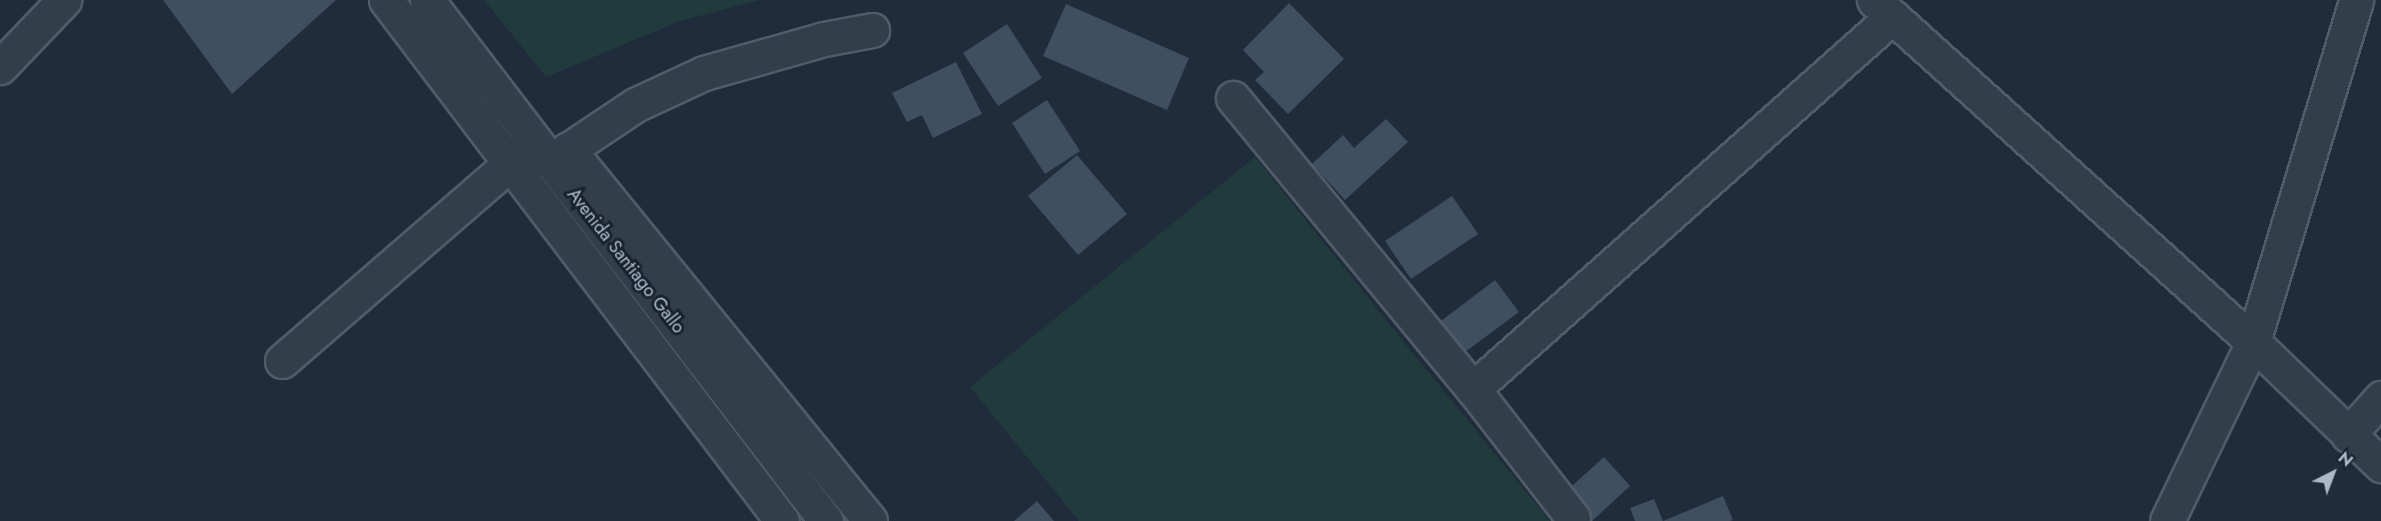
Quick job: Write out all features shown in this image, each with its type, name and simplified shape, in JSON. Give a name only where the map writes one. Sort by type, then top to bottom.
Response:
[{"type":"street","points":[[0,67],[64,0]]},
{"type":"street","name":"Avenida Santiago Gallo","points":[[386,0],[515,173],[782,521]]},
{"type":"street","name":"Avenida Santiago Gallo","points":[[427,0],[551,151],[826,521]]},
{"type":"street","points":[[2167,521],[2253,342],[2356,0]]},
{"type":"street","points":[[1473,389],[1883,8],[2253,342],[2381,465]]},
{"type":"street","points":[[282,361],[515,173],[551,151],[634,105],[704,73],[824,39],[872,30]]},
{"type":"street","points":[[1233,98],[1473,389],[1573,518]]},
{"type":"street","points":[[551,151],[870,521]]},
{"type":"street","points":[[2348,435],[2381,398]]},
{"type":"green space","points":[[484,0],[760,0],[680,21],[546,77]]},
{"type":"green space","points":[[1255,157],[1550,521],[1079,521],[970,387]]},
{"type":"building","points":[[163,0],[336,0],[232,94]]},
{"type":"building","points":[[1289,3],[1344,59],[1288,114],[1255,80],[1264,72],[1243,50]]},
{"type":"building","points":[[1066,4],[1189,58],[1167,110],[1043,56]]},
{"type":"building","points":[[1007,24],[1042,78],[998,106],[963,53]]},
{"type":"building","points":[[956,62],[982,114],[933,138],[922,115],[907,122],[892,93]]},
{"type":"building","points":[[1047,100],[1080,151],[1045,174],[1012,123]]},
{"type":"building","points":[[1386,119],[1408,142],[1345,200],[1312,164],[1343,135],[1354,148]]},
{"type":"building","points":[[1077,155],[1127,214],[1078,255],[1028,196]]},
{"type":"building","points":[[1452,196],[1478,234],[1411,279],[1385,241]]},
{"type":"building","points":[[1495,280],[1519,312],[1457,358],[1433,327]]},
{"type":"building","points":[[1604,457],[1630,486],[1592,521],[1586,521],[1563,494]]},
{"type":"building","points":[[1723,496],[1733,520],[1730,521],[1663,521]]},
{"type":"building","points":[[1654,499],[1663,521],[1635,521],[1630,508]]},
{"type":"building","points":[[1037,501],[1054,521],[1014,521]]}]
